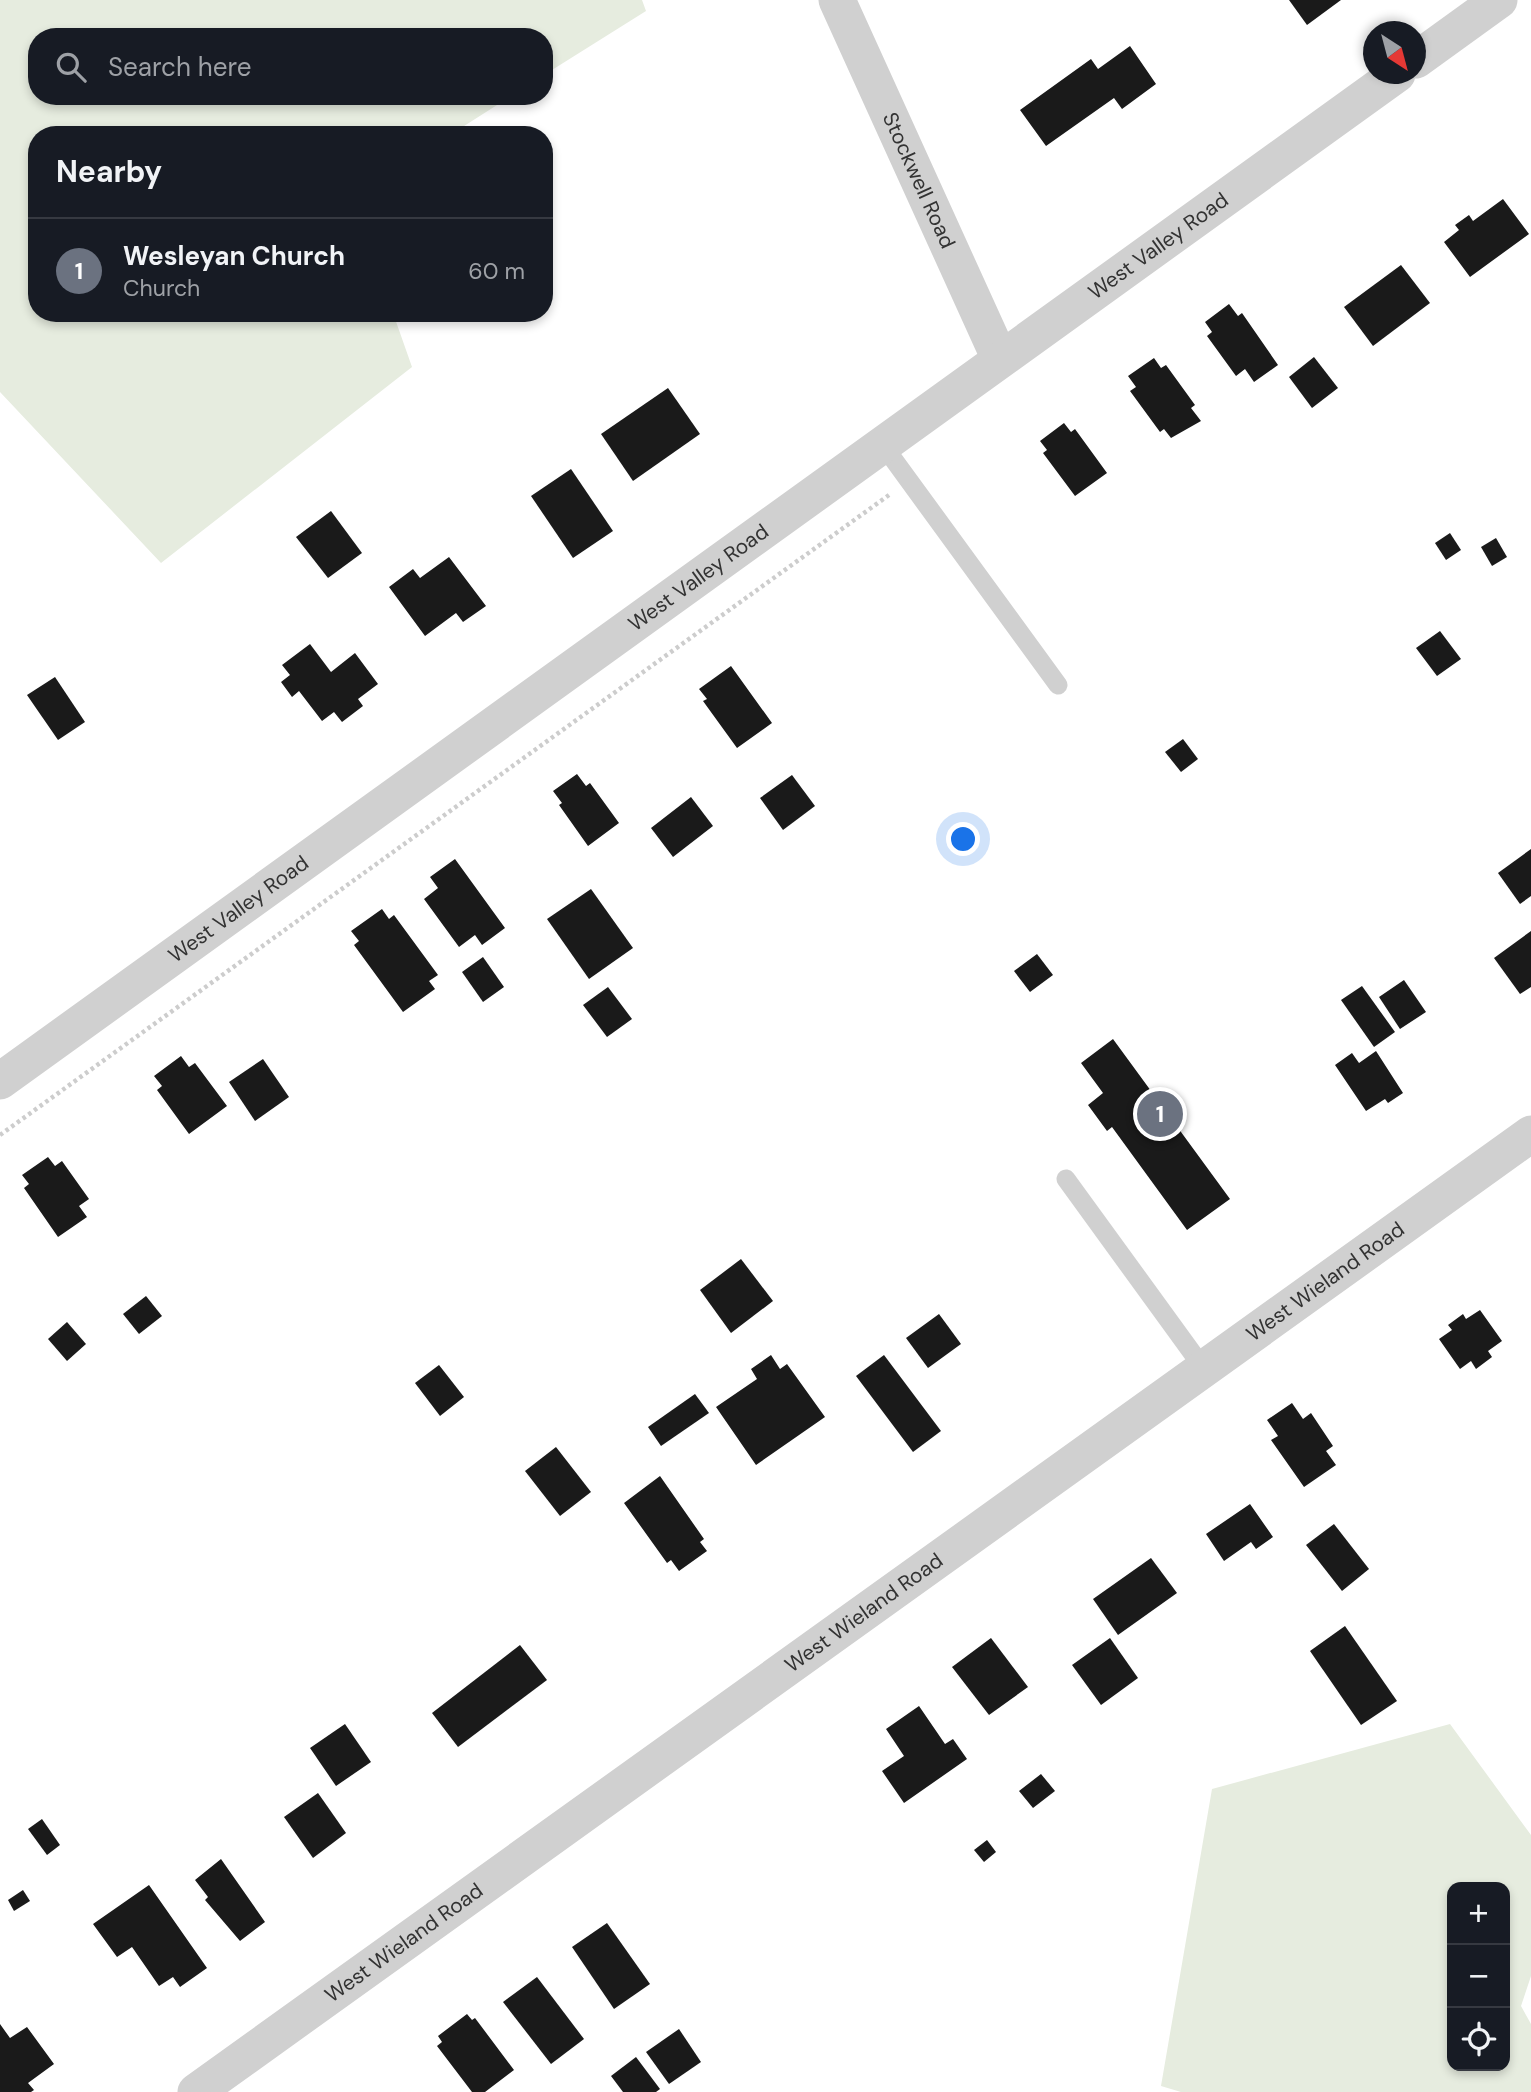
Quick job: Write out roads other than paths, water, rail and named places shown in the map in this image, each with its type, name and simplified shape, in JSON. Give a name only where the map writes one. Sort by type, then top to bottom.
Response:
[{"type":"street","name":"Stockwell Road","points":[[838,0],[1000,359]]},
{"type":"street","points":[[1426,53],[1500,0]]},
{"type":"street","name":"West Valley Road","points":[[0,1081],[1383,84]]},
{"type":"street","name":"West Wieland Road","points":[[196,2092],[1531,1134]]},
{"type":"lane","points":[[883,445],[1058,685]]},
{"type":"lane","points":[[1066,1179],[1203,1368]]},
{"type":"place","name":"Wesleyan Church","points":[[1160,1114]]}]
